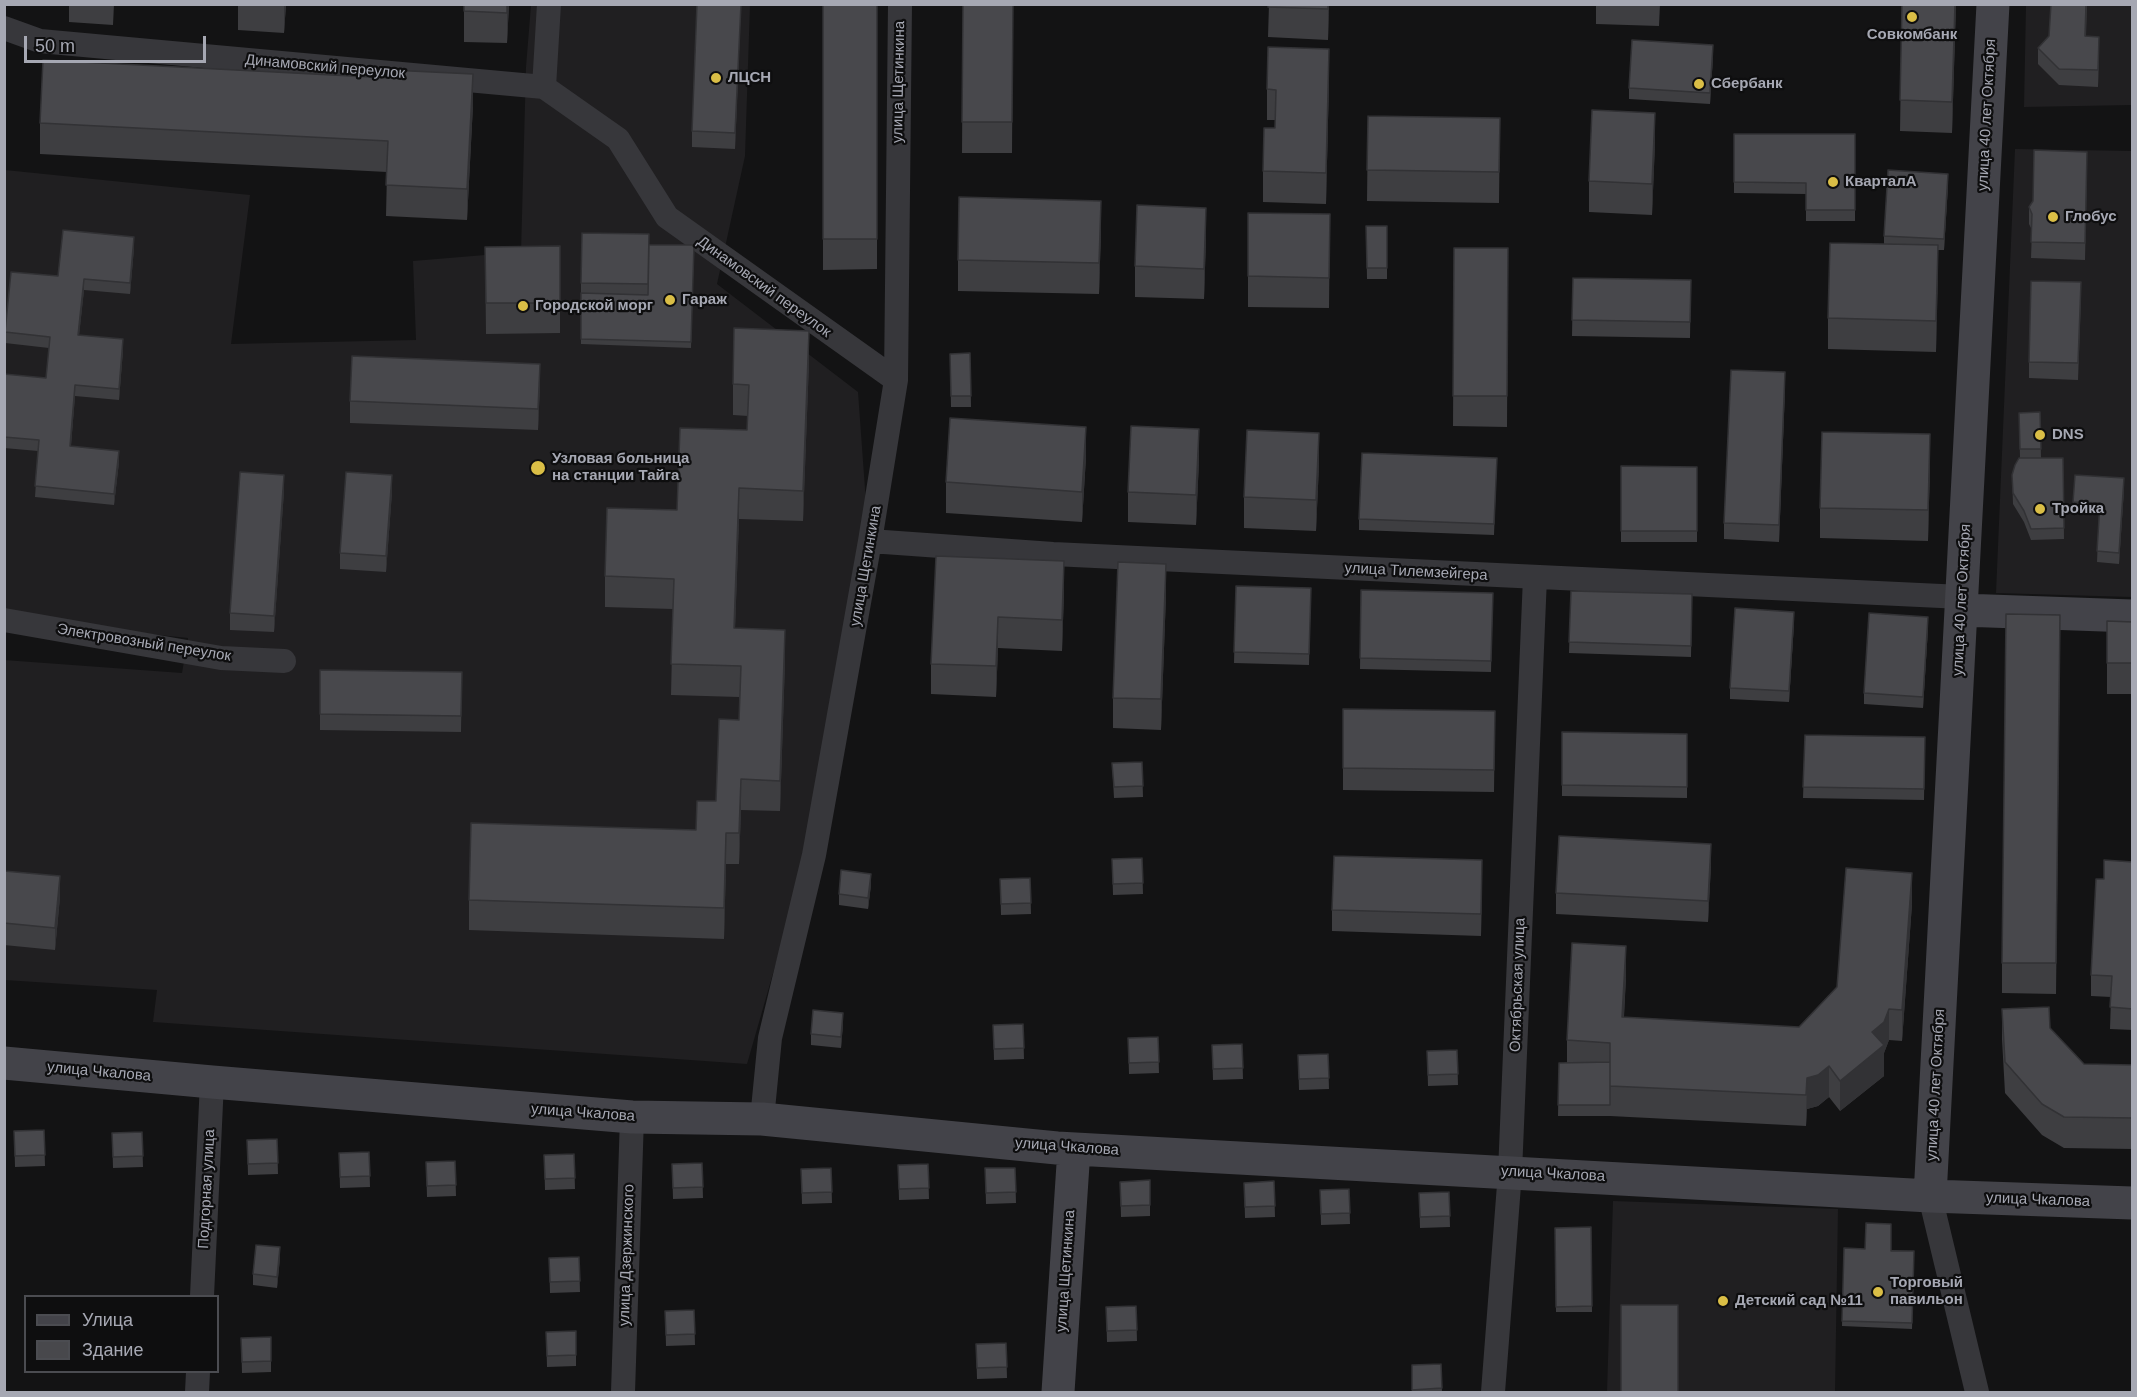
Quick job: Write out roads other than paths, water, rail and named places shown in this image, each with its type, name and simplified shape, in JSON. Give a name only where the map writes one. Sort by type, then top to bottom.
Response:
[{"type":"street","points":[[544,87],[549,4]]},
{"type":"street","name":"улица Щетинкина","points":[[762,1119],[770,1038],[814,855],[897,380],[900,4]]},
{"type":"street","name":"улица 40 лет Октября","points":[[1930,1196],[1993,4]]},
{"type":"street","name":"Динамовский переулок","points":[[4,28],[40,41],[544,87],[618,139],[667,217],[897,380]]},
{"type":"street","name":"улица Тилемзейгера","points":[[870,542],[1053,554],[1535,577],[2133,616]]},
{"type":"street","name":"Октябрьская улица","points":[[1493,1392],[1510,1172],[1535,577]]},
{"type":"street","name":"Электровозный переулок","points":[[4,620],[222,658],[284,661]]},
{"type":"street","name":"улица Чкалова","points":[[4,1063],[632,1117],[762,1119],[1074,1149],[1930,1196],[2133,1203]]},
{"type":"street","name":"Подгорная улица","points":[[202,1295],[212,1082]]},
{"type":"street","name":"улица Дзержинского","points":[[623,1392],[632,1117]]},
{"type":"street","name":"улица Щетинкина","points":[[1058,1392],[1074,1149]]},
{"type":"street","points":[[1930,1196],[1977,1392]]},
{"type":"street","points":[[198,1373],[198,1392]]},
{"type":"place","name":"Совкомбанк","points":[[1912,17]]},
{"type":"place","name":"ЛЦСН","points":[[716,78]]},
{"type":"place","name":"Сбербанк","points":[[1699,84]]},
{"type":"place","name":"КварталА","points":[[1833,182]]},
{"type":"place","name":"Глобус","points":[[2053,217]]},
{"type":"place","name":"Гараж","points":[[670,300]]},
{"type":"place","name":"Городской морг","points":[[523,306]]},
{"type":"place","name":"DNS","points":[[2040,435]]},
{"type":"place","name":"Узловая больница на станции Тайга","points":[[538,468]]},
{"type":"place","name":"Тройка","points":[[2040,509]]},
{"type":"place","name":"Торговый павильон","points":[[1878,1292]]},
{"type":"place","name":"Детский сад №11","points":[[1723,1301]]}]
